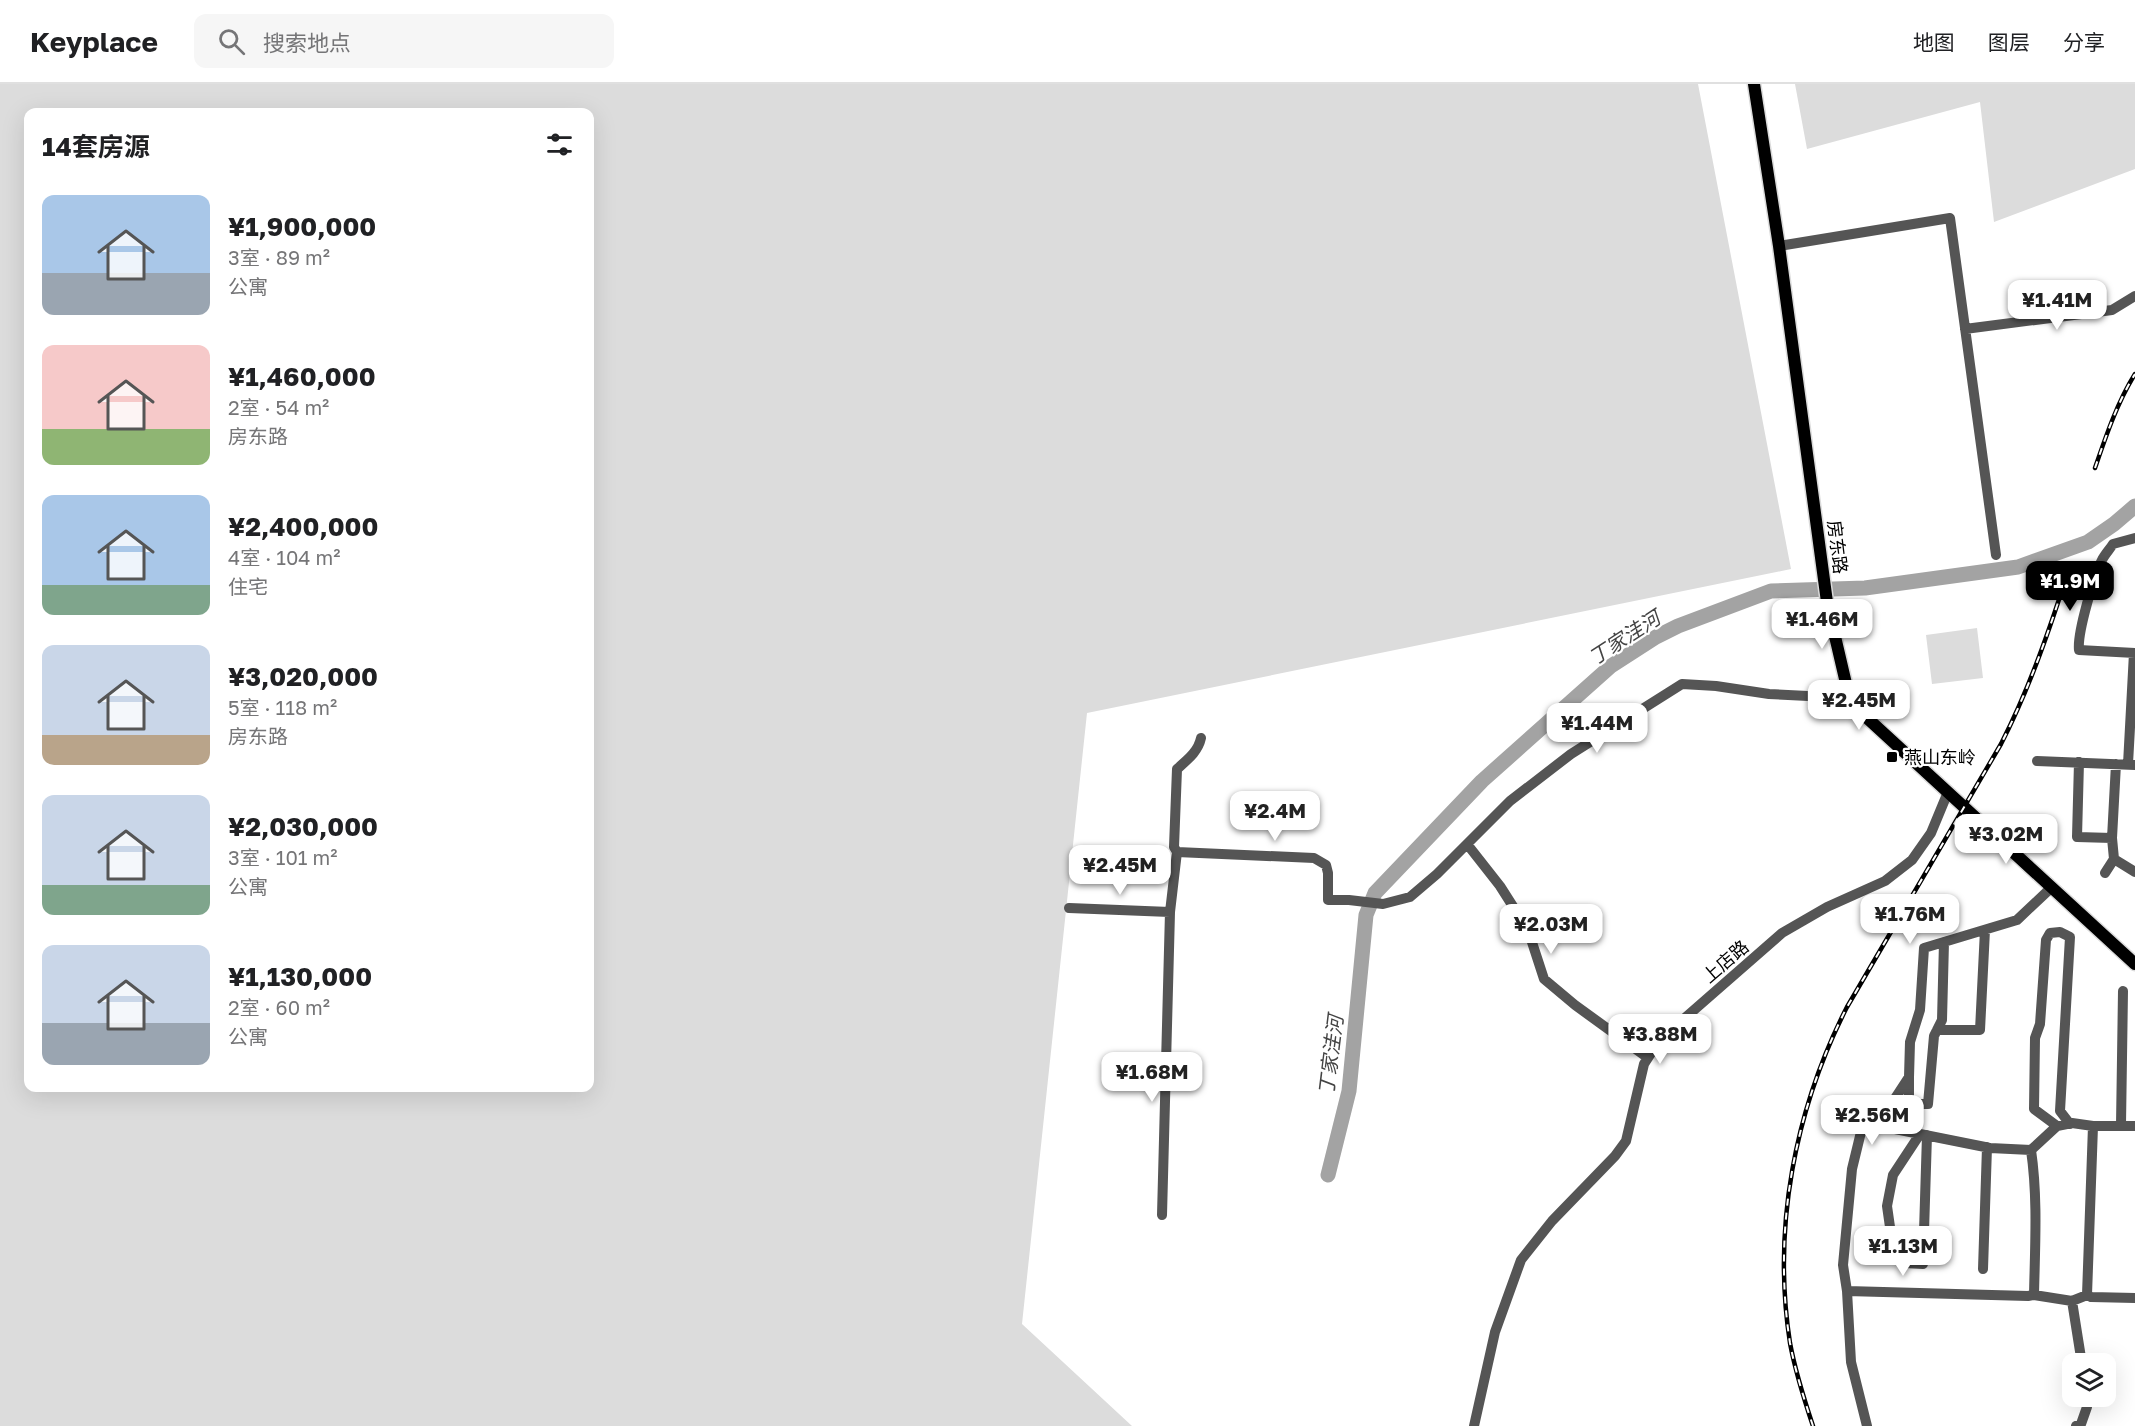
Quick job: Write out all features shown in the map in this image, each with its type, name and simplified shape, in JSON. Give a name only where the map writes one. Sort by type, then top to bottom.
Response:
[{"type":"main road","name":"房东路","points":[[1754,84],[1779,246],[1827,602],[1848,692],[1866,717],[2135,964]]},
{"type":"street","points":[[1779,246],[1950,218],[1996,555]]},
{"type":"street","points":[[1965,329],[2112,310],[2135,297]]},
{"type":"street","points":[[2037,761],[2131,764],[2134,653],[2079,650],[2078,641],[2083,618],[2102,561],[2113,544],[2135,538]]},
{"type":"street","points":[[1177,852],[1314,858],[1326,866],[1328,900],[1383,904],[1410,897],[1437,874],[1510,801],[1571,754],[1682,684],[1695,683],[1769,694],[1808,696],[1848,692]]},
{"type":"street","points":[[1162,1215],[1170,912],[1177,852],[1174,847],[1177,769],[1191,757],[1201,738]]},
{"type":"street","points":[[2079,762],[2077,837],[2112,838]]},
{"type":"street","points":[[2106,873],[2114,859],[2112,838],[2116,764]]},
{"type":"street","name":"上店路","points":[[1474,1426],[1495,1332],[1521,1260],[1552,1221],[1615,1156],[1626,1141],[1641,1073],[1648,1058],[1670,1031],[1782,933],[1827,907],[1885,881],[1912,860],[1932,833],[1948,792]]},
{"type":"street","points":[[1467,844],[1500,886],[1528,930],[1544,979],[1575,1005],[1648,1058]]},
{"type":"street","points":[[2114,859],[2135,872]]},
{"type":"street","points":[[1944,942],[1942,1020],[1934,1036],[1928,1104],[1909,1104],[1910,1042],[1920,1010],[1924,948],[2017,920],[2052,887]]},
{"type":"street","points":[[1069,908],[1170,912]]},
{"type":"street","points":[[1937,1030],[1980,1030],[1984,930]]},
{"type":"street","points":[[2057,1126],[2034,1109],[2035,1038],[2040,1024],[2046,940],[2050,933],[2060,932],[2070,937],[2060,1111],[2070,1124]]},
{"type":"street","points":[[2121,1125],[2123,991]]},
{"type":"street","points":[[1894,1100],[1909,1077]]},
{"type":"street","points":[[1867,1426],[1851,1362],[1847,1291],[1843,1265],[1852,1168],[1864,1127],[1875,1125],[1987,1147],[2031,1150],[2057,1126],[2070,1124],[2135,1126]]},
{"type":"street","points":[[2086,1295],[2093,1126]]},
{"type":"street","points":[[1924,1134],[1923,1263],[1905,1263],[1892,1237],[1887,1206],[1893,1175],[1924,1134]]},
{"type":"street","points":[[1983,1269],[1987,1147]]},
{"type":"street","points":[[2031,1150],[2035,1216],[2034,1294]]},
{"type":"street","points":[[1847,1291],[2028,1296],[2034,1294],[2072,1301],[2086,1295],[2135,1298]]},
{"type":"street","points":[[2072,1301],[2080,1353]]},
{"type":"street","points":[[2080,1425],[2087,1407]]},
{"type":"shaded area","points":[[0,84],[1698,84],[1791,569],[1087,713],[1022,1324],[1132,1426],[0,1426]]},
{"type":"shaded area","points":[[1795,84],[2135,84],[2135,169],[1994,222],[1980,102],[1807,149]]},
{"type":"shaded area","points":[[1977,628],[1983,678],[1932,684],[1926,635]]},
{"type":"waterway","name":"丁家洼河","points":[[1328,1175],[1349,1091],[1366,915],[1375,893],[1482,781],[1611,666],[1656,637],[1678,626],[1771,591],[1865,588],[2018,567],[2088,542],[2135,506]]},
{"type":"railway","points":[[2095,468],[2117,408],[2135,374]]},
{"type":"railway","points":[[1813,1426],[1794,1364],[1785,1300],[1786,1213],[1801,1128],[1829,1046],[1847,1007],[2001,744],[2036,664],[2065,581]]},
{"type":"place","name":"燕山东岭","points":[[1892,757]]}]
